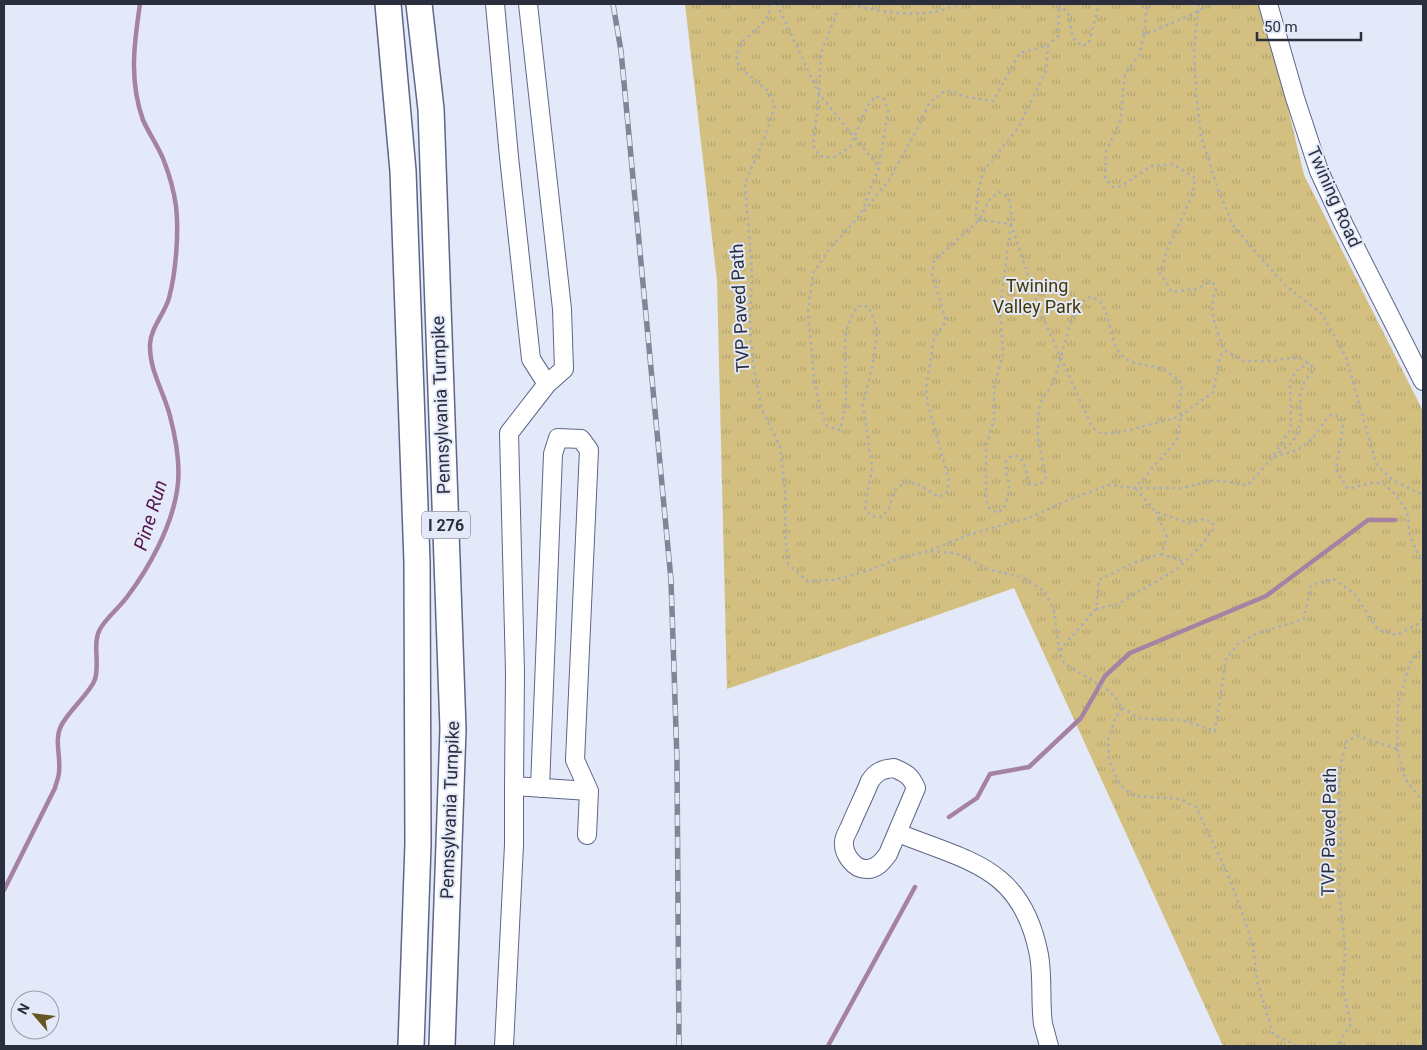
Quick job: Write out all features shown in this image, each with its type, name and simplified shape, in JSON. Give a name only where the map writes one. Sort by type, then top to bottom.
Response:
[{"type":"highway","name":"Pennsylvania Turnpike","points":[[388,4],[403,172],[417,562],[418,844],[411,1046]]},
{"type":"highway","name":"Pennsylvania Turnpike","points":[[419,4],[431,109],[453,729],[442,1046]]},
{"type":"street","points":[[495,4],[509,157],[531,359],[547,384]]},
{"type":"street","points":[[504,1046],[514,845],[515,672],[509,433],[547,384],[564,369],[562,309],[528,4]]},
{"type":"street","name":"Twining Road","points":[[1268,4],[1295,98],[1320,171],[1344,225],[1423,381]]},
{"type":"street","points":[[540,788],[553,454],[558,438],[581,439],[588,450],[575,760],[589,791],[587,836]]},
{"type":"street","points":[[894,768],[905,772],[911,778],[916,788],[898,833],[883,862],[873,868],[866,869],[857,866],[844,852],[844,840],[870,782],[875,774],[884,769],[894,768]]},
{"type":"street","points":[[514,786],[589,791]]},
{"type":"street","points":[[898,833],[984,868],[1006,884],[1016,896],[1029,918],[1039,956],[1044,1024],[1049,1046]]},
{"type":"path","name":"TVP Paved Path","points":[[769,4],[768,15],[761,25],[743,40],[736,55],[739,67],[768,91],[775,105],[764,139],[745,183],[752,273],[750,324],[753,363],[761,407],[780,447],[785,491],[785,533],[788,564],[807,581],[835,580],[870,570],[903,557],[929,551],[956,552],[990,570],[1022,577],[1044,591],[1054,610],[1059,651]]},
{"type":"path","points":[[777,4],[819,94],[879,167]]},
{"type":"path","points":[[852,4],[908,14],[948,9],[958,4]]},
{"type":"path","points":[[1059,4],[1058,36],[1048,45],[1020,53],[993,101],[946,90],[930,102],[888,180],[861,214],[830,248],[813,273],[808,312],[814,377],[820,408],[827,426],[840,430],[846,390],[844,346],[850,317],[858,306],[869,307],[877,329],[873,364],[863,404],[872,468],[865,507],[871,516],[881,517],[888,510],[895,490],[905,482],[918,484],[939,497],[947,492],[949,480],[930,412],[926,388],[934,339],[946,321],[932,274],[934,261],[979,220],[990,200],[999,192],[1008,197],[1011,208],[1011,224],[1000,308],[1003,354],[994,388],[994,420],[986,446],[986,498],[989,508],[997,513],[1004,508],[1009,492],[1009,479],[1004,466],[1007,460],[1013,456],[1018,456],[1024,463],[1029,484],[1039,484],[1046,478],[1037,440],[1040,404],[1051,386],[1079,305],[1088,297],[1096,298],[1102,304],[1118,351],[1130,361],[1161,369],[1180,381],[1182,389],[1178,407],[1180,416],[1177,440],[1135,488]]},
{"type":"path","points":[[1059,4],[1068,13],[1073,38],[1082,46],[1089,43],[1099,4]]},
{"type":"path","points":[[929,551],[968,536],[1034,516],[1068,500],[1109,485],[1135,488],[1182,488],[1214,480],[1248,484],[1272,458],[1293,442],[1301,422],[1300,395],[1304,382],[1312,372],[1312,366],[1300,358],[1244,361],[1224,350],[1214,321],[1212,300],[1216,290],[1214,284],[1208,283],[1196,289],[1172,292],[1160,273],[1167,250],[1193,194],[1196,178],[1172,164],[1151,166],[1122,186],[1113,187],[1105,178],[1106,151],[1120,122],[1125,74],[1139,56],[1144,35],[1147,4]]},
{"type":"path","points":[[1199,4],[1194,49],[1196,94],[1201,136],[1218,189],[1233,225],[1284,284],[1322,314],[1346,357],[1375,460],[1386,475],[1423,495]]},
{"type":"path","points":[[1144,35],[1208,4]]},
{"type":"path","points":[[837,13],[821,53],[819,94],[813,146],[820,156],[832,158],[850,148],[868,105],[876,96],[884,100],[888,112],[879,167],[861,214]]},
{"type":"path","points":[[979,220],[976,216],[977,194],[984,170],[1018,128],[1046,71],[1048,45]]},
{"type":"path","points":[[979,220],[1011,224]]},
{"type":"path","points":[[1011,224],[1040,311],[1092,427],[1102,434],[1123,432],[1180,416],[1213,392],[1220,357],[1224,350]]},
{"type":"path","points":[[1272,458],[1291,428],[1290,381],[1296,371],[1309,363]]},
{"type":"path","points":[[1272,458],[1294,452],[1310,443],[1328,417],[1332,414],[1338,416],[1344,427],[1336,470],[1348,489],[1374,482],[1384,484],[1395,494],[1407,511],[1410,536],[1423,565]]},
{"type":"path","points":[[1135,488],[1156,512],[1166,537],[1161,554]]},
{"type":"path","points":[[1096,609],[1118,604],[1177,569],[1199,548],[1213,530],[1212,522],[1204,519],[1189,523],[1156,512]]},
{"type":"path","points":[[1185,562],[1161,554],[1133,563],[1099,580],[1096,609],[1059,651],[1064,663],[1109,691],[1122,708],[1141,719],[1182,720],[1215,731],[1226,659],[1239,643],[1256,634],[1304,618],[1311,585],[1333,579],[1355,594],[1378,630],[1397,635],[1420,623],[1423,617]]},
{"type":"path","points":[[1423,648],[1410,663],[1398,704],[1397,749],[1406,779],[1423,802]]},
{"type":"path","points":[[1122,708],[1116,717],[1108,739],[1109,761],[1117,777],[1122,786],[1134,796],[1180,799],[1196,807],[1227,872],[1242,912],[1253,946],[1257,981],[1273,1034],[1295,1045],[1305,1046]]},
{"type":"path","name":"TVP Paved Path","points":[[1334,1046],[1338,1046],[1351,1024],[1343,988],[1345,946],[1339,893],[1341,836],[1340,768],[1347,741],[1358,736],[1397,749]]},
{"type":"green space","name":"Twining Valley Park","points":[[685,4],[1263,4],[1304,175],[1423,411],[1423,1046],[1223,1046],[1014,588],[727,689],[717,281]]},
{"type":"waterway","name":"Pine Run","points":[[4,890],[55,788],[59,774],[59,731],[64,720],[93,684],[97,667],[96,647],[100,629],[127,597],[151,560],[170,519],[177,491],[178,463],[174,434],[150,354],[151,338],[167,304],[171,288],[176,252],[177,216],[168,172],[143,120],[136,91],[134,62],[140,4]]},
{"type":"waterway","points":[[949,817],[977,798],[990,774],[1029,767],[1081,718],[1105,676],[1130,653],[1266,596],[1368,520],[1395,520]]},
{"type":"waterway","points":[[828,1046],[915,887]]},
{"type":"railway","points":[[613,4],[621,51],[671,580],[677,760],[679,1046]]}]
